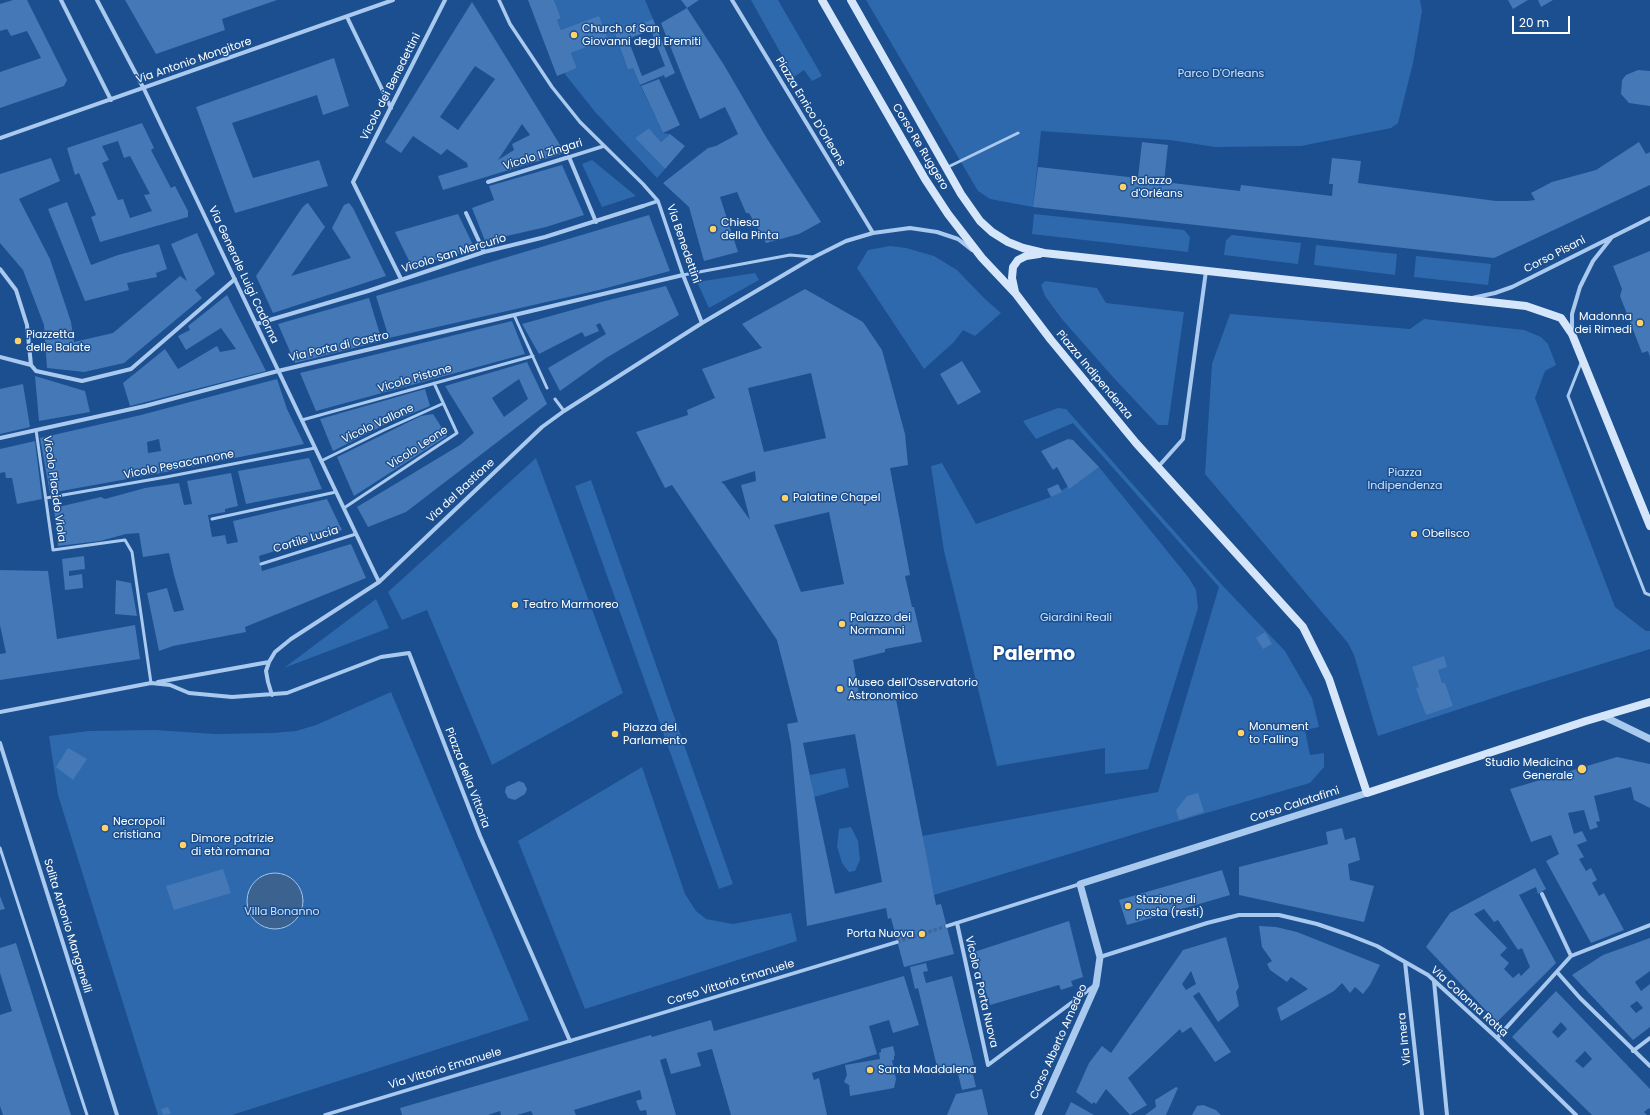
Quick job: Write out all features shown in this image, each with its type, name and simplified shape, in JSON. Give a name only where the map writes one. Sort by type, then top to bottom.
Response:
[{"type":"main road","name":"Corso Re Ruggero","points":[[822,0],[925,179],[948,214],[982,258],[1016,294]]},
{"type":"main road","name":"Corso Re Ruggero","points":[[851,0],[961,194],[980,221],[992,232],[1023,248],[1044,253]]},
{"type":"main road","points":[[1016,294],[1012,278],[1013,267],[1018,260],[1026,256],[1044,253],[1526,306],[1561,318],[1572,334],[1650,526]]},
{"type":"main road","name":"Piazza Indipendenza","points":[[1016,294],[1051,340],[1136,443],[1303,627],[1329,679],[1367,793]]},
{"type":"main road","name":"Corso Calatafimi","points":[[1367,793],[1650,702]]},
{"type":"street","points":[[61,0],[112,100]]},
{"type":"street","name":"Via Generale Luigi Cadorna","points":[[97,0],[144,89],[379,582]]},
{"type":"street","name":"Via Antonio Mongitore","points":[[0,138],[144,89],[393,0]]},
{"type":"street","name":"Vicolo dei Benedettini","points":[[401,279],[353,182],[445,0]]},
{"type":"street","name":"Via Benedettini","points":[[499,0],[510,24],[552,87],[580,122],[643,184],[658,201],[683,275],[702,323]]},
{"type":"street","name":"Piazza Enrico D'Orleans","points":[[732,0],[873,233]]},
{"type":"street","points":[[347,17],[391,108]]},
{"type":"street","name":"Vicolo II Zingari","points":[[488,182],[604,146]]},
{"type":"street","points":[[569,157],[596,222]]},
{"type":"street","name":"Vicolo San Mercurio","points":[[256,324],[484,252],[545,237],[658,201]]},
{"type":"street","points":[[466,213],[484,252]]},
{"type":"street","name":"Corso Pisani","points":[[1465,299],[1495,293],[1512,287],[1650,218]]},
{"type":"street","points":[[702,323],[814,257],[846,241],[873,233],[910,228],[937,232],[958,239],[982,258]]},
{"type":"street","points":[[1572,334],[1572,314],[1580,287],[1593,261],[1614,235]]},
{"type":"street","points":[[0,269],[16,290],[27,325],[31,365]]},
{"type":"street","points":[[1158,467],[1183,440],[1206,271]]},
{"type":"street","name":"Via Porta di Castro","points":[[0,438],[145,406],[278,371],[683,275]]},
{"type":"street","points":[[0,357],[31,365],[36,370],[82,381],[131,369],[235,279]]},
{"type":"street","name":"Via del Bastione","points":[[269,662],[275,652],[291,639],[379,582],[542,427],[564,411],[702,323]]},
{"type":"street","name":"Piazza della Vittoria","points":[[272,695],[287,693],[381,657],[409,653],[480,836],[570,1041]]},
{"type":"street","points":[[0,712],[151,683],[269,662],[266,671],[272,695],[232,697],[190,693],[170,685],[151,683]]},
{"type":"street","points":[[1604,716],[1650,739]]},
{"type":"street","name":"Salita Antonio Manganelli","points":[[0,743],[117,1115]]},
{"type":"street","name":"Corso Calatafimi","points":[[947,926],[1367,793]]},
{"type":"street","name":"Corso Alberto Amedeo","points":[[1038,1115],[1096,984],[1100,957],[1080,884]]},
{"type":"street","points":[[1542,894],[1571,956]]},
{"type":"street","name":"Via Colonna Rotta","points":[[1100,957],[1207,923],[1239,915],[1279,915],[1317,924],[1377,946],[1428,975],[1497,1038],[1576,1115]]},
{"type":"street","name":"Vicolo a Porta Nuova","points":[[957,923],[988,1065],[1096,984]]},
{"type":"street","points":[[1497,1038],[1571,956],[1650,925]]},
{"type":"street","name":"Corso Vittorio Emanuele","points":[[570,1041],[897,942]]},
{"type":"street","name":"Via Imera","points":[[1405,962],[1422,1115]]},
{"type":"street","points":[[1557,972],[1633,1051],[1650,1066]]},
{"type":"street","points":[[1434,981],[1447,1115]]},
{"type":"street","points":[[1633,1051],[1650,1038]]},
{"type":"street","name":"Via Vittorio Emanuele","points":[[325,1115],[570,1041]]},
{"type":"lane","points":[[946,168],[1018,133]]},
{"type":"lane","points":[[683,275],[790,255],[814,257]]},
{"type":"lane","points":[[514,315],[547,388]]},
{"type":"lane","name":"Vicolo Pistone","points":[[302,420],[533,356]]},
{"type":"lane","points":[[1582,359],[1568,396],[1645,593],[1650,595]]},
{"type":"lane","name":"Vicolo Leone","points":[[344,508],[457,433],[442,404],[434,383]]},
{"type":"lane","points":[[555,399],[564,411]]},
{"type":"lane","name":"Vicolo Vallone","points":[[321,461],[442,404]]},
{"type":"lane","name":"Vicolo Placido Viola","points":[[36,430],[53,550],[125,540],[132,552],[151,683]]},
{"type":"lane","name":"Vicolo Pesacannone","points":[[46,498],[166,477],[315,448]]},
{"type":"lane","points":[[212,519],[336,492]]},
{"type":"lane","name":"Cortile Lucia","points":[[261,564],[356,534]]},
{"type":"lane","points":[[0,848],[87,1115]]},
{"type":"green space","points":[[554,0],[645,0],[653,19],[615,35],[628,70],[633,68],[663,133],[670,134],[661,142],[649,128],[635,138],[665,169],[657,178],[596,113],[564,73],[577,68],[571,53],[607,39],[602,26],[561,30],[557,20],[561,18]]},
{"type":"green space","points":[[751,0],[778,0],[822,76],[812,81],[804,70],[794,77]]},
{"type":"green space","name":"Parco D'Orleans","points":[[866,0],[1420,0],[1422,11],[1413,63],[1398,123],[1391,128],[1301,146],[1215,147],[1170,140],[1041,131],[1033,207],[990,199],[978,191]]},
{"type":"green space","points":[[592,160],[636,196],[602,207],[582,164]]},
{"type":"green space","points":[[1034,214],[1184,230],[1190,237],[1188,252],[1032,234]]},
{"type":"green space","points":[[1232,235],[1301,243],[1298,264],[1224,255],[1226,240]]},
{"type":"green space","points":[[1316,245],[1397,254],[1395,275],[1314,265]]},
{"type":"green space","points":[[890,246],[906,248],[934,256],[957,270],[1001,313],[975,336],[963,330],[954,342],[924,369],[857,268],[868,250]]},
{"type":"green space","points":[[1416,256],[1491,264],[1488,285],[1414,277]]},
{"type":"green space","points":[[755,273],[759,280],[709,308],[697,282]]},
{"type":"green space","points":[[1045,281],[1097,288],[1106,303],[1184,312],[1168,425],[1158,425],[1061,318],[1045,296],[1041,285]]},
{"type":"green space","name":"Piazza Indipendenza","points":[[1230,314],[1410,329],[1424,319],[1524,330],[1541,337],[1548,344],[1556,365],[1545,371],[1535,398],[1615,607],[1646,631],[1650,631],[1650,649],[1511,692],[1378,736],[1354,655],[1348,643],[1205,474],[1212,364]]},
{"type":"green space","points":[[1058,408],[1066,409],[1222,585],[1285,651],[1312,698],[1319,727],[1305,730],[1310,755],[1324,753],[1324,767],[1310,783],[1158,827],[934,895],[922,836],[1158,792],[1219,587],[1073,423],[1036,439],[1023,421]]},
{"type":"green space","points":[[536,458],[623,693],[492,765],[427,610],[402,620],[388,592]]},
{"type":"green space","name":"Giardini Reali","points":[[942,463],[976,524],[1051,497],[1099,467],[1189,578],[1196,590],[1198,608],[1148,769],[1105,774],[1105,748],[997,766],[944,551],[931,466]]},
{"type":"green space","points":[[591,480],[733,884],[719,889],[575,486]]},
{"type":"green space","points":[[376,599],[389,628],[284,668]]},
{"type":"green space","name":"Villa Bonanno","points":[[391,692],[529,1020],[232,1115],[158,1115],[58,795],[49,736],[89,731],[155,730],[215,734],[296,731],[316,725]]},
{"type":"green space","points":[[642,767],[685,894],[696,911],[706,919],[733,924],[791,913],[797,941],[585,1009],[518,841]]},
{"type":"green space","points":[[845,768],[849,787],[814,797],[810,775]]},
{"type":"green space","points":[[851,827],[858,841],[860,860],[855,871],[849,872],[842,863],[837,846],[839,829]]},
{"type":"shaded area","points":[[270,873],[280,873],[295,881],[301,890],[303,901],[301,912],[295,921],[280,929],[270,929],[259,924],[252,917],[247,906],[247,896],[252,885],[259,878]]},
{"type":"building","points":[[13,0],[27,0],[67,80],[64,86],[0,108],[0,72],[41,58],[27,31],[11,36],[7,29],[0,31],[0,4]]},
{"type":"building","points":[[125,0],[277,0],[222,19],[225,30],[156,54]]},
{"type":"building","name":"Church of San Giovanni degli Eremiti","points":[[528,0],[554,0],[561,18],[557,20],[561,30],[599,16],[608,39],[571,53],[577,68],[557,76]]},
{"type":"building","points":[[681,0],[699,0],[687,8]]},
{"type":"building","points":[[1508,0],[1528,0],[1513,9]]},
{"type":"building","points":[[1538,0],[1553,0],[1541,7]]},
{"type":"building","points":[[472,2],[565,153],[443,190],[438,176],[468,167],[467,163],[447,149],[441,155],[413,136],[401,153],[385,142]],"holes":[[[475,66],[495,79],[458,130],[440,117]],[[522,124],[530,135],[512,144],[514,150],[498,160]]]},
{"type":"building","points":[[687,8],[724,65],[766,137],[821,222],[799,234],[766,243],[749,213],[746,213],[737,192],[720,197],[738,252],[704,261],[689,207],[663,183],[708,148],[716,146],[738,134],[725,107],[700,119],[686,86],[661,23]]},
{"type":"building","points":[[653,19],[675,73],[665,78],[664,75],[640,85],[633,68],[628,70],[615,34]],"holes":[[[651,30],[665,66],[642,76],[628,39]]]},
{"type":"building","points":[[334,58],[349,106],[323,115],[317,95],[232,123],[253,178],[319,160],[328,186],[235,213],[196,107]]},
{"type":"building","points":[[1638,70],[1650,71],[1650,106],[1629,103],[1621,94],[1622,80],[1626,75]]},
{"type":"building","points":[[659,79],[680,125],[663,133],[641,86]]},
{"type":"building","points":[[142,123],[154,148],[151,150],[171,188],[175,186],[188,211],[188,217],[100,242],[91,217],[96,215],[79,173],[75,175],[67,148]],"holes":[[[118,141],[124,158],[130,156],[150,194],[144,195],[152,211],[130,218],[123,199],[118,200],[102,163],[109,160],[102,146]]]},
{"type":"building","points":[[649,128],[661,142],[670,134],[685,146],[665,169],[635,138]]},
{"type":"building","points":[[1142,142],[1168,145],[1164,182],[1240,191],[1241,185],[1332,196],[1333,184],[1329,184],[1332,158],[1361,161],[1358,183],[1496,201],[1527,201],[1535,200],[1531,193],[1552,182],[1596,170],[1639,142],[1646,154],[1650,152],[1650,185],[1494,258],[1033,207],[1038,167],[1138,178]]},
{"type":"building","points":[[51,158],[60,181],[19,199],[50,259],[71,322],[74,342],[113,333],[180,276],[187,281],[171,244],[197,233],[215,274],[195,290],[202,298],[124,363],[84,372],[47,368],[44,325],[23,270],[0,243],[0,174]]},
{"type":"building","points":[[562,165],[584,215],[546,227],[485,241],[472,208],[494,200],[489,186]]},
{"type":"building","points":[[67,202],[91,265],[118,255],[159,244],[167,269],[156,273],[157,277],[127,283],[129,290],[85,301],[48,209]]},
{"type":"building","points":[[308,203],[325,227],[291,276],[351,258],[332,228],[344,205],[349,203],[353,208],[386,276],[273,313],[256,276],[302,208]]},
{"type":"building","points":[[458,214],[475,249],[412,267],[395,232]]},
{"type":"building","points":[[649,215],[670,271],[599,290],[389,338],[376,296]]},
{"type":"building","name":"Madonna dei Rimedi","points":[[1650,251],[1650,357],[1648,351],[1642,353],[1620,296],[1622,289],[1613,266]]},
{"type":"building","points":[[666,286],[679,315],[606,358],[560,391],[548,368],[606,334],[600,323],[596,325],[599,331],[585,337],[582,332],[539,354],[522,324]]},
{"type":"building","name":"Palazzo dei Normanni","points":[[805,289],[863,322],[882,350],[905,434],[908,465],[890,468],[910,575],[905,576],[922,642],[885,649],[885,652],[853,660],[860,700],[895,694],[936,905],[941,904],[954,954],[904,967],[891,918],[888,919],[886,908],[807,926],[791,745],[787,724],[798,722],[777,640],[672,485],[665,488],[636,432],[688,415],[687,410],[715,398],[702,369],[762,348],[742,324]],"holes":[[[811,373],[826,438],[764,452],[748,388]],[[755,471],[756,481],[741,485],[750,520],[721,482]],[[829,512],[844,584],[801,592],[774,525]],[[855,734],[882,882],[835,894],[803,743]]]},
{"type":"building","points":[[227,295],[266,371],[130,406],[123,383],[165,349],[178,369],[217,346],[220,352],[236,349],[221,328],[186,350],[178,336],[190,330],[188,326]]},
{"type":"building","points":[[369,298],[382,341],[295,363],[278,324]]},
{"type":"building","points":[[512,321],[525,354],[316,411],[300,373]]},
{"type":"building","points":[[962,361],[981,392],[958,405],[940,374]]},
{"type":"building","points":[[527,362],[547,404],[406,512],[368,527],[357,507],[460,445],[474,433],[445,386]],"holes":[[[519,379],[528,399],[504,417],[492,398]]]},
{"type":"building","points":[[35,376],[85,391],[90,412],[39,421]]},
{"type":"building","points":[[277,379],[287,409],[304,444],[166,472],[50,493],[40,438],[141,415]],"holes":[[[159,439],[161,451],[148,453],[147,442]]]},
{"type":"building","points":[[23,384],[30,427],[0,434],[0,389]]},
{"type":"building","points":[[425,389],[430,406],[386,424],[333,451],[320,419]]},
{"type":"building","points":[[433,414],[447,436],[354,496],[337,457],[421,416]]},
{"type":"building","points":[[1068,439],[1073,440],[1099,467],[1069,489],[1057,467],[1053,470],[1041,451]]},
{"type":"building","points":[[35,441],[42,499],[17,504],[12,478],[6,478],[5,472],[0,473],[0,449]]},
{"type":"building","points":[[309,458],[322,489],[246,504],[238,471]]},
{"type":"building","points":[[231,473],[238,506],[225,509],[225,512],[208,515],[212,537],[225,535],[227,544],[238,542],[233,521],[327,499],[342,530],[259,556],[262,571],[351,544],[366,578],[245,627],[246,632],[173,646],[159,651],[147,593],[167,588],[174,612],[184,610],[169,553],[143,557],[139,533],[126,534],[100,541],[58,546],[54,508],[101,497],[105,499],[145,488],[179,483],[184,505],[192,504],[187,481]]},
{"type":"building","points":[[1058,484],[1062,492],[1051,497],[1047,489]]},
{"type":"building","points":[[84,556],[85,569],[69,571],[69,576],[82,574],[83,588],[65,590],[62,559]]},
{"type":"building","points":[[0,570],[48,571],[57,639],[135,625],[140,659],[0,680],[0,654],[6,653],[0,625]]},
{"type":"building","points":[[116,580],[131,583],[137,616],[115,614]]},
{"type":"building","points":[[1265,632],[1272,644],[1263,649],[1256,638]]},
{"type":"building","points":[[1444,656],[1447,667],[1438,670],[1442,683],[1445,683],[1453,706],[1426,715],[1416,688],[1419,687],[1412,667]]},
{"type":"building","points":[[68,748],[87,759],[73,780],[56,767]]},
{"type":"building","points":[[1617,757],[1650,764],[1650,808],[1634,800],[1631,787],[1594,796],[1600,821],[1596,822],[1598,827],[1590,830],[1584,810],[1568,813],[1574,834],[1582,831],[1587,841],[1577,845],[1584,857],[1579,859],[1586,871],[1591,868],[1597,880],[1592,883],[1599,896],[1604,893],[1624,930],[1591,943],[1546,861],[1559,854],[1551,835],[1531,842],[1510,789]]},
{"type":"building","points":[[519,781],[524,783],[527,789],[525,794],[515,800],[508,798],[505,792],[506,787]]},
{"type":"building","points":[[1198,793],[1204,812],[1179,820],[1176,810],[1187,796]]},
{"type":"building","points":[[1342,828],[1345,840],[1355,837],[1360,860],[1348,864],[1350,880],[1374,886],[1364,922],[1239,895],[1239,867],[1328,844],[1326,832]]},
{"type":"building","points":[[1535,868],[1546,889],[1538,894],[1536,887],[1519,895],[1556,963],[1497,1022],[1426,947],[1450,913]],"holes":[[[1484,909],[1494,922],[1498,920],[1518,950],[1522,948],[1530,967],[1521,976],[1519,973],[1513,978],[1504,969],[1509,963],[1500,955],[1507,948],[1474,914]]]},
{"type":"building","points":[[223,869],[231,893],[174,910],[166,886]]},
{"type":"building","points":[[1222,870],[1230,895],[1127,925],[1119,900]]},
{"type":"building","points":[[0,896],[5,909],[0,910]]},
{"type":"building","points":[[1069,921],[1083,977],[1071,981],[1073,986],[1061,990],[1059,985],[990,1005],[974,952]]},
{"type":"building","points":[[1259,926],[1276,927],[1297,932],[1380,965],[1370,985],[1363,994],[1355,987],[1350,993],[1342,983],[1334,991],[1281,1021],[1277,1008],[1308,989],[1291,977],[1287,982],[1270,970],[1267,964],[1272,961],[1262,947]]},
{"type":"building","points":[[1226,937],[1239,987],[1236,992],[1239,1006],[1218,1022],[1199,992],[1193,996],[1231,1052],[1215,1062],[1191,1027],[1182,1033],[1180,1029],[1128,1078],[1147,1105],[1130,1115],[1106,1089],[1096,1104],[1094,1102],[1092,1104],[1076,1092],[1089,1063],[1102,1046],[1111,1053],[1183,950]],"holes":[[[1191,971],[1196,984],[1186,990],[1182,984]]]},
{"type":"building","points":[[1650,938],[1650,971],[1635,982],[1641,991],[1650,984],[1650,1027],[1633,1040],[1572,975],[1603,955]],"holes":[[[1637,1001],[1643,1008],[1636,1013],[1630,1006]]]},
{"type":"building","points":[[16,943],[71,1115],[3,1115],[0,1106],[0,1015],[12,1011],[0,973],[0,948]]},
{"type":"building","points":[[926,963],[928,971],[923,972],[926,983],[952,976],[974,1065],[971,1066],[976,1087],[962,1090],[957,1070],[939,1075],[918,988],[915,989],[910,967]]},
{"type":"building","points":[[904,976],[919,1025],[893,1033],[889,1020],[869,1026],[877,1054],[812,1073],[814,1080],[819,1078],[827,1115],[731,1115],[712,1049],[697,1053],[701,1066],[671,1074],[666,1058],[660,1060],[676,1115],[647,1115],[646,1110],[640,1111],[636,1101],[642,1099],[640,1090],[574,1110],[576,1115],[533,1115],[531,1111],[517,1115],[501,1115],[500,1111],[488,1115],[402,1115],[400,1108],[651,1035],[652,1037],[711,1020],[714,1031]]},
{"type":"building","points":[[1556,991],[1650,1089],[1650,1109],[1649,1108],[1644,1112],[1647,1115],[1592,1115],[1512,1037]],"holes":[[[1561,1022],[1567,1029],[1558,1038],[1552,1032]],[[1585,1051],[1592,1059],[1583,1068],[1575,1061]]]},
{"type":"building","name":"Santa Maddalena","points":[[893,1046],[895,1055],[894,1060],[892,1060],[896,1079],[894,1088],[850,1096],[849,1085],[844,1082],[847,1075],[845,1065],[880,1059],[879,1053],[881,1052],[881,1049]]},
{"type":"building","points":[[1176,1087],[1178,1088],[1166,1115],[1145,1115],[1156,1107],[1155,1100]]},
{"type":"building","points":[[982,1089],[988,1115],[947,1115],[956,1094]]},
{"type":"building","points":[[1071,1102],[1094,1115],[1065,1115]]},
{"type":"building","points":[[1203,1105],[1216,1110],[1221,1115],[1192,1115],[1197,1106]]},
{"type":"building","points":[[168,1107],[171,1114],[163,1115],[161,1109]]},
{"type":"tunnel","points":[[897,942],[947,926]]},
{"type":"place","name":"Church of San Giovanni degli Eremiti","points":[[574,35]]},
{"type":"place","name":"Palazzo d'Orléans","points":[[1123,187]]},
{"type":"place","name":"Chiesa della Pinta","points":[[713,229]]},
{"type":"place","name":"Madonna dei Rimedi","points":[[1640,323]]},
{"type":"place","name":"Piazzetta delle Balate","points":[[18,341]]},
{"type":"place","name":"Palatine Chapel","points":[[785,498]]},
{"type":"place","name":"Obelisco","points":[[1414,534]]},
{"type":"place","name":"Teatro Marmoreo","points":[[515,605]]},
{"type":"place","name":"Palazzo dei Normanni","points":[[842,624]]},
{"type":"place","name":"Museo dell'Osservatorio Astronomico","points":[[840,689]]},
{"type":"place","name":"Monument to Falling","points":[[1241,733]]},
{"type":"place","name":"Piazza del Parlamento","points":[[615,734]]},
{"type":"place","name":"Studio Medicina Generale","points":[[1582,769]]},
{"type":"place","name":"Necropoli cristiana","points":[[105,828]]},
{"type":"place","name":"Dimore patrizie di età romana","points":[[183,845]]},
{"type":"place","name":"Stazione di posta (resti)","points":[[1128,906]]},
{"type":"place","name":"Porta Nuova","points":[[922,934]]},
{"type":"place","name":"Santa Maddalena","points":[[870,1070]]},
{"type":"district","name":"Palermo","points":[[1034,655]]}]
